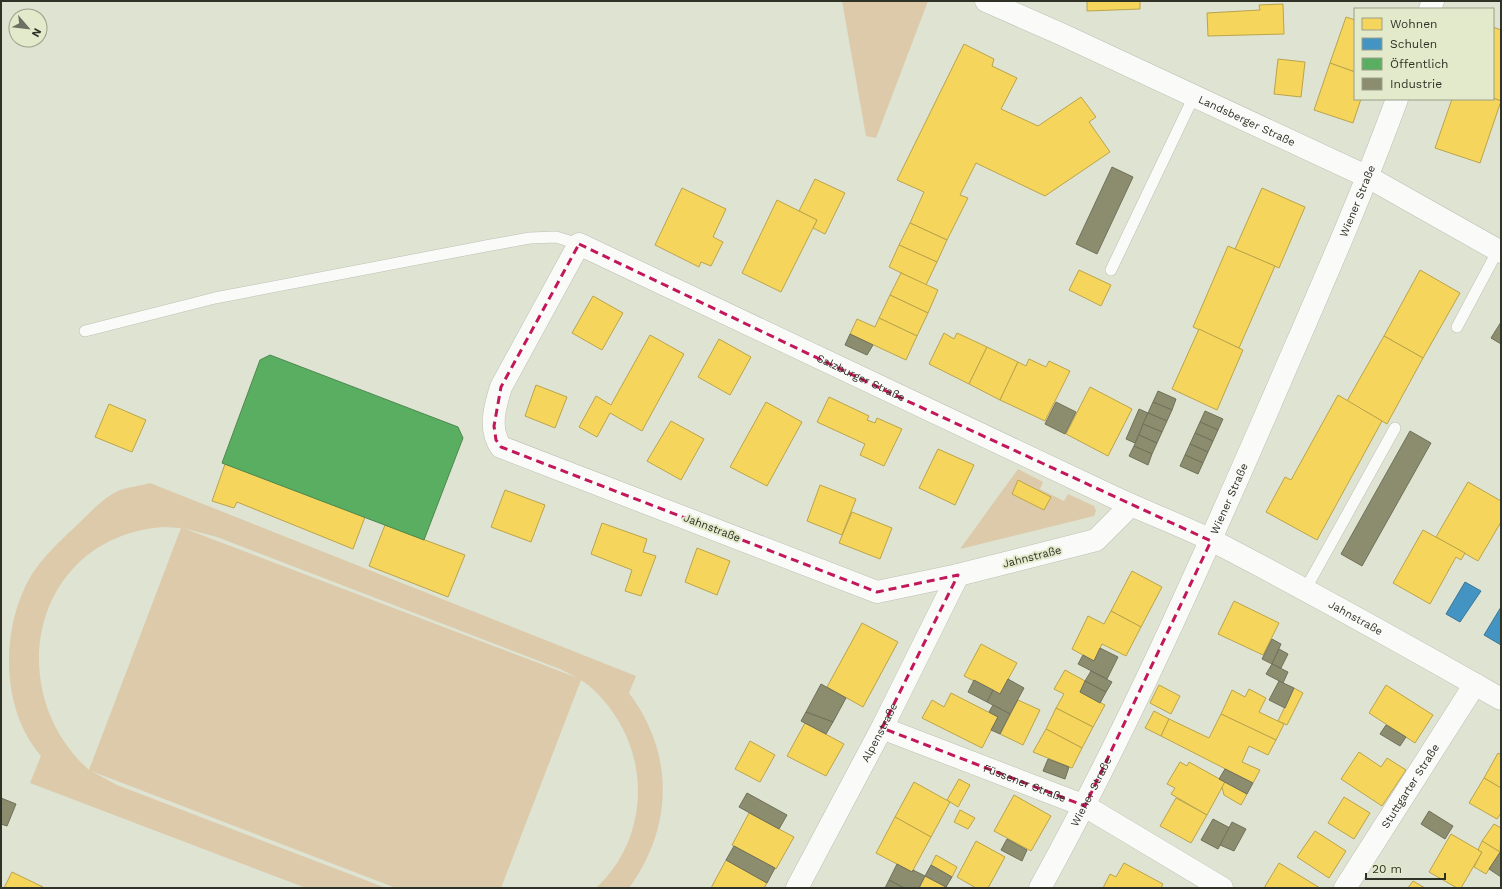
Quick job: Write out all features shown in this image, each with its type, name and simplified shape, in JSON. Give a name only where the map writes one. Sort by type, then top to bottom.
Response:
[{"type":"street","name":"Landsberger Straße","points":[[986,1],[1368,177],[1500,251]]},
{"type":"street","name":"Wiener Straße","points":[[1040,888],[1085,806],[1211,541],[1368,177],[1397,100]]},
{"type":"street","name":"Jahnstraße","points":[[580,244],[501,387],[495,407],[494,426],[496,440],[502,447],[877,592],[958,575],[1096,540],[1137,508],[1211,541],[1305,590],[1501,698]]},
{"type":"street","name":"Salzburger Straße","points":[[580,244],[1137,508]]},
{"type":"street","name":"Alpenstraße","points":[[796,888],[882,728],[958,575]]},
{"type":"street","name":"Stuttgarter Straße","points":[[1345,888],[1475,684]]},
{"type":"street","name":"Füssener Straße","points":[[882,728],[1085,806],[1222,888]]},
{"type":"lane","points":[[1111,270],[1194,96]]},
{"type":"lane","points":[[85,331],[215,298],[530,238],[556,237],[580,244]]},
{"type":"lane","points":[[1457,326],[1500,251]]},
{"type":"lane","points":[[1305,590],[1395,428]]},
{"type":"highlighted area","points":[[579,244],[903,399],[1211,541],[1085,806],[882,728],[958,575],[877,592],[501,447],[496,440],[494,426],[501,387]]},
{"type":"shaded area","points":[[842,1],[928,1],[876,138],[866,136]]},
{"type":"shaded area","points":[[1018,469],[1043,482],[1040,489],[1064,501],[1068,494],[1094,506],[1096,511],[1094,516],[960,549]]},
{"type":"shaded area","points":[[150,483],[636,676],[629,693],[644,716],[655,741],[661,765],[663,790],[660,816],[654,840],[644,865],[629,888],[596,888],[612,870],[624,850],[633,829],[637,806],[638,783],[634,760],[627,738],[616,717],[600,697],[581,680],[501,888],[396,888],[91,771],[117,785],[386,888],[306,888],[30,783],[41,756],[28,737],[18,715],[12,692],[9,667],[10,642],[14,618],[22,595],[32,574],[41,561],[107,497],[120,490]],"holes":[[[163,527],[181,528],[89,770],[61,737],[45,700],[39,661],[44,622],[59,587],[84,558],[119,537]],[[183,528],[217,537],[560,669],[578,678]]]},
{"type":"building: Wohnen","points":[[1087,1],[1140,1],[1140,9],[1087,11]]},
{"type":"building: Wohnen","points":[[1283,4],[1284,34],[1208,36],[1207,13],[1260,10],[1259,5]]},
{"type":"building: Wohnen","points":[[1346,17],[1354,20],[1354,72],[1330,63]]},
{"type":"building: Wohnen","points":[[1494,27],[1501,30],[1501,101],[1494,98]]},
{"type":"building: Wohnen","points":[[964,44],[994,59],[992,66],[1017,78],[1001,109],[1038,126],[1081,97],[1096,117],[1089,122],[1110,152],[1045,196],[976,163],[960,195],[968,198],[947,240],[910,223],[924,192],[897,180]]},
{"type":"building: Wohnen","points":[[1278,59],[1305,62],[1301,97],[1274,94]]},
{"type":"building: Wohnen","points":[[1330,63],[1354,72],[1354,100],[1361,100],[1353,123],[1314,110]]},
{"type":"building: Wohnen","points":[[1494,98],[1501,101],[1480,163],[1435,148],[1452,100],[1494,100]]},
{"type":"building: Wohnen","points":[[815,179],[845,193],[825,234],[813,228],[817,220],[799,211]]},
{"type":"building: Wohnen","points":[[682,188],[726,209],[713,237],[723,242],[711,266],[701,262],[699,267],[655,245]]},
{"type":"building: Wohnen","points":[[1262,188],[1305,207],[1279,268],[1235,249]]},
{"type":"building: Wohnen","points":[[777,200],[817,220],[781,292],[742,273]]},
{"type":"building: Wohnen","points":[[910,223],[947,240],[937,262],[899,245]]},
{"type":"building: Wohnen","points":[[899,245],[937,262],[926,285],[889,267]]},
{"type":"building: Wohnen","points":[[1228,246],[1275,266],[1239,348],[1193,327]]},
{"type":"building: Wohnen","points":[[1079,270],[1111,285],[1101,306],[1069,290]]},
{"type":"building: Wohnen","points":[[1420,270],[1460,293],[1423,358],[1384,336]]},
{"type":"building: Wohnen","points":[[901,273],[938,290],[928,313],[890,295]]},
{"type":"building: Wohnen","points":[[890,295],[928,313],[917,336],[879,318]]},
{"type":"building: Wohnen","points":[[593,296],[623,313],[602,350],[572,333]]},
{"type":"building: Wohnen","points":[[879,318],[917,336],[906,360],[850,334],[857,319],[875,327]]},
{"type":"building: Wohnen","points":[[1199,329],[1243,350],[1217,410],[1172,389]]},
{"type":"building: Wohnen","points":[[944,333],[954,339],[957,333],[987,347],[969,384],[929,364]]},
{"type":"building: Wohnen","points":[[650,335],[684,354],[642,431],[610,413],[597,437],[579,427],[596,396],[611,405]]},
{"type":"building: Wohnen","points":[[1384,336],[1423,358],[1387,424],[1347,401]]},
{"type":"building: Wohnen","points":[[719,339],[751,357],[730,395],[698,377]]},
{"type":"building: Wohnen","points":[[987,347],[1018,362],[1000,400],[969,384]]},
{"type":"building: Wohnen","points":[[1029,359],[1046,367],[1049,361],[1070,371],[1045,421],[1000,400],[1018,362],[1026,366]]},
{"type":"building: Wohnen","points":[[536,385],[567,397],[555,428],[525,416]]},
{"type":"building: Wohnen","points":[[1090,387],[1132,409],[1108,456],[1066,434]]},
{"type":"building: Wohnen","points":[[1338,395],[1382,421],[1317,540],[1266,512],[1285,477],[1291,480]]},
{"type":"building: Wohnen","points":[[829,397],[869,416],[867,420],[875,423],[877,418],[902,429],[884,466],[860,455],[865,444],[817,422]]},
{"type":"building: Wohnen","points":[[766,402],[802,422],[767,486],[730,467]]},
{"type":"building: Wohnen","points":[[109,404],[146,420],[132,452],[95,437]]},
{"type":"building: Wohnen","points":[[671,421],[704,439],[681,480],[647,461]]},
{"type":"building: Wohnen","points":[[938,449],[974,465],[955,505],[919,488]]},
{"type":"building: Wohnen","points":[[225,464],[365,517],[353,549],[237,502],[234,508],[212,501]]},
{"type":"building: Wohnen","points":[[1018,480],[1051,497],[1044,510],[1012,494]]},
{"type":"building: Wohnen","points":[[1468,482],[1501,501],[1501,522],[1478,561],[1436,537]]},
{"type":"building: Wohnen","points":[[820,485],[856,499],[842,535],[807,521]]},
{"type":"building: Wohnen","points":[[505,490],[545,505],[531,542],[491,527]]},
{"type":"building: Wohnen","points":[[852,512],[892,528],[880,559],[839,543]]},
{"type":"building: Wohnen","points":[[602,523],[647,539],[643,552],[656,556],[641,596],[625,591],[632,570],[591,554]]},
{"type":"building: Wohnen","points":[[385,525],[465,555],[448,597],[369,566]]},
{"type":"building: Wohnen","points":[[1423,530],[1465,553],[1461,560],[1456,557],[1430,604],[1393,583]]},
{"type":"building: Wohnen","points":[[697,548],[730,561],[717,595],[685,582]]},
{"type":"building: Wohnen","points":[[1132,571],[1162,587],[1141,627],[1111,611]]},
{"type":"building: Wohnen","points":[[1234,601],[1279,623],[1263,655],[1218,634]]},
{"type":"building: Wohnen","points":[[1111,611],[1141,627],[1126,656],[1102,644],[1094,661],[1072,649],[1088,616],[1104,624]]},
{"type":"building: Wohnen","points":[[862,623],[898,642],[863,707],[827,687]]},
{"type":"building: Wohnen","points":[[981,644],[1017,663],[1000,694],[964,676]]},
{"type":"building: Wohnen","points":[[1065,670],[1085,681],[1080,692],[1105,705],[1093,727],[1056,708],[1064,694],[1054,689]]},
{"type":"building: Wohnen","points":[[1159,685],[1180,696],[1171,714],[1150,703]]},
{"type":"building: Wohnen","points":[[1386,685],[1433,715],[1415,743],[1369,713]]},
{"type":"building: Wohnen","points":[[1294,688],[1303,693],[1287,725],[1278,721]]},
{"type":"building: Wohnen","points":[[1249,689],[1266,698],[1259,712],[1284,724],[1276,740],[1221,714],[1232,690],[1245,697]]},
{"type":"building: Wohnen","points":[[951,693],[998,717],[982,748],[922,718],[932,700],[944,707]]},
{"type":"building: Wohnen","points":[[1018,700],[1040,710],[1023,745],[1000,734]]},
{"type":"building: Wohnen","points":[[1056,708],[1093,727],[1082,748],[1046,729]]},
{"type":"building: Wohnen","points":[[1154,711],[1169,719],[1161,736],[1145,728]]},
{"type":"building: Wohnen","points":[[1221,714],[1276,740],[1268,755],[1249,746],[1242,762],[1260,770],[1253,783],[1161,736],[1169,719],[1209,738]]},
{"type":"building: Wohnen","points":[[805,723],[844,744],[826,776],[787,756]]},
{"type":"building: Wohnen","points":[[1046,729],[1082,748],[1072,768],[1033,752]]},
{"type":"building: Wohnen","points":[[750,741],[775,755],[760,782],[735,769]]},
{"type":"building: Wohnen","points":[[1359,752],[1381,767],[1387,758],[1406,770],[1382,806],[1341,779]]},
{"type":"building: Wohnen","points":[[1498,753],[1501,755],[1501,788],[1484,778]]},
{"type":"building: Wohnen","points":[[1180,762],[1187,766],[1189,762],[1225,782],[1207,815],[1171,794],[1175,788],[1167,784]]},
{"type":"building: Wohnen","points":[[1484,778],[1501,788],[1501,813],[1497,819],[1469,803]]},
{"type":"building: Wohnen","points":[[959,779],[970,785],[958,807],[947,800]]},
{"type":"building: Wohnen","points":[[914,782],[950,802],[931,837],[895,817]]},
{"type":"building: Wohnen","points":[[1225,782],[1247,794],[1241,805],[1224,795],[1222,787]]},
{"type":"building: Wohnen","points":[[1014,795],[1051,816],[1031,851],[994,831]]},
{"type":"building: Wohnen","points":[[1344,797],[1370,813],[1354,839],[1328,823]]},
{"type":"building: Wohnen","points":[[1176,798],[1207,815],[1191,843],[1160,826]]},
{"type":"building: Wohnen","points":[[960,810],[975,818],[968,829],[954,822]]},
{"type":"building: Wohnen","points":[[749,813],[794,837],[776,869],[732,845]]},
{"type":"building: Wohnen","points":[[895,817],[931,837],[912,872],[876,853]]},
{"type":"building: Wohnen","points":[[1494,824],[1501,828],[1500,852],[1482,841]]},
{"type":"building: Wohnen","points":[[1315,831],[1346,851],[1329,878],[1297,857]]},
{"type":"building: Wohnen","points":[[1451,834],[1482,852],[1461,888],[1457,888],[1429,872]]},
{"type":"building: Wohnen","points":[[976,841],[1005,857],[988,888],[976,888],[957,877]]},
{"type":"building: Wohnen","points":[[1482,841],[1500,852],[1486,874],[1474,867],[1482,852],[1478,850]]},
{"type":"building: Wohnen","points":[[936,855],[957,867],[952,877],[931,865]]},
{"type":"building: Wohnen","points":[[726,860],[767,883],[764,888],[711,888]]},
{"type":"building: Wohnen","points":[[1124,863],[1163,884],[1161,888],[1103,888],[1110,874],[1116,877]]},
{"type":"building: Wohnen","points":[[1279,863],[1320,888],[1264,888]]},
{"type":"building: Wohnen","points":[[12,872],[43,887],[43,888],[4,888]]},
{"type":"building: Wohnen","points":[[925,876],[946,887],[948,888],[919,888]]},
{"type":"building: Wohnen","points":[[1413,881],[1425,888],[1408,888]]},
{"type":"building: Schulen","points":[[1465,582],[1481,591],[1460,622],[1446,614]]},
{"type":"building: Schulen","points":[[1501,607],[1501,645],[1484,635]]},
{"type":"building: Öffentlich","points":[[270,355],[458,427],[463,438],[424,540],[222,463],[260,360]]},
{"type":"building: Industrie","points":[[1112,167],[1133,177],[1097,254],[1076,244]]},
{"type":"building: Industrie","points":[[1501,322],[1501,344],[1491,338]]},
{"type":"building: Industrie","points":[[850,334],[873,345],[867,355],[845,345]]},
{"type":"building: Industrie","points":[[1158,391],[1176,399],[1172,410],[1153,402]]},
{"type":"building: Industrie","points":[[1056,402],[1076,412],[1065,434],[1045,424]]},
{"type":"building: Industrie","points":[[1153,402],[1172,410],[1167,421],[1148,413]]},
{"type":"building: Industrie","points":[[1139,409],[1148,413],[1135,443],[1126,439]]},
{"type":"building: Industrie","points":[[1205,411],[1223,419],[1218,430],[1200,422]]},
{"type":"building: Industrie","points":[[1148,413],[1167,421],[1162,432],[1143,424]]},
{"type":"building: Industrie","points":[[1200,422],[1218,430],[1213,441],[1195,433]]},
{"type":"building: Industrie","points":[[1143,424],[1162,432],[1157,443],[1139,435]]},
{"type":"building: Industrie","points":[[1410,431],[1431,443],[1362,566],[1341,554]]},
{"type":"building: Industrie","points":[[1195,433],[1213,441],[1208,452],[1190,444]]},
{"type":"building: Industrie","points":[[1139,435],[1157,443],[1152,454],[1134,446]]},
{"type":"building: Industrie","points":[[1190,444],[1208,452],[1203,463],[1185,455]]},
{"type":"building: Industrie","points":[[1134,446],[1152,454],[1148,465],[1129,456]]},
{"type":"building: Industrie","points":[[1185,455],[1203,463],[1198,474],[1180,466]]},
{"type":"building: Industrie","points":[[1272,639],[1281,644],[1272,664],[1262,659]]},
{"type":"building: Industrie","points":[[1100,648],[1118,657],[1107,679],[1078,664],[1083,655],[1094,661]]},
{"type":"building: Industrie","points":[[1279,649],[1288,654],[1281,668],[1272,664]]},
{"type":"building: Industrie","points":[[1272,664],[1288,672],[1283,683],[1266,674]]},
{"type":"building: Industrie","points":[[1091,671],[1112,682],[1106,692],[1085,681]]},
{"type":"building: Industrie","points":[[1008,679],[1024,688],[1010,714],[987,702],[993,690],[1000,694]]},
{"type":"building: Industrie","points":[[974,680],[993,690],[987,702],[968,692]]},
{"type":"building: Industrie","points":[[1085,681],[1106,692],[1100,703],[1080,692]]},
{"type":"building: Industrie","points":[[1279,681],[1294,688],[1285,708],[1269,700]]},
{"type":"building: Industrie","points":[[821,684],[846,698],[833,722],[806,712]]},
{"type":"building: Industrie","points":[[993,705],[1010,714],[1000,734],[991,730],[998,717],[989,712]]},
{"type":"building: Industrie","points":[[806,712],[833,722],[826,734],[801,721]]},
{"type":"building: Industrie","points":[[1386,725],[1406,737],[1400,746],[1380,734]]},
{"type":"building: Industrie","points":[[1048,759],[1069,767],[1065,779],[1043,771]]},
{"type":"building: Industrie","points":[[1225,769],[1253,783],[1247,794],[1219,779]]},
{"type":"building: Industrie","points":[[747,793],[787,815],[779,829],[739,807]]},
{"type":"building: Industrie","points":[[1,798],[16,804],[7,826],[1,824]]},
{"type":"building: Industrie","points":[[1429,811],[1453,826],[1445,839],[1421,824]]},
{"type":"building: Industrie","points":[[1213,819],[1230,828],[1218,849],[1201,840]]},
{"type":"building: Industrie","points":[[1232,822],[1246,829],[1234,851],[1220,845]]},
{"type":"building: Industrie","points":[[1007,839],[1027,850],[1022,861],[1001,850]]},
{"type":"building: Industrie","points":[[734,846],[775,868],[767,883],[726,860]]},
{"type":"building: Industrie","points":[[1501,851],[1501,877],[1489,869]]},
{"type":"building: Industrie","points":[[897,864],[912,872],[913,870],[925,876],[919,888],[904,888],[889,880]]},
{"type":"building: Industrie","points":[[931,865],[952,877],[946,887],[925,876]]},
{"type":"building: Industrie","points":[[889,880],[904,888],[885,888]]}]
